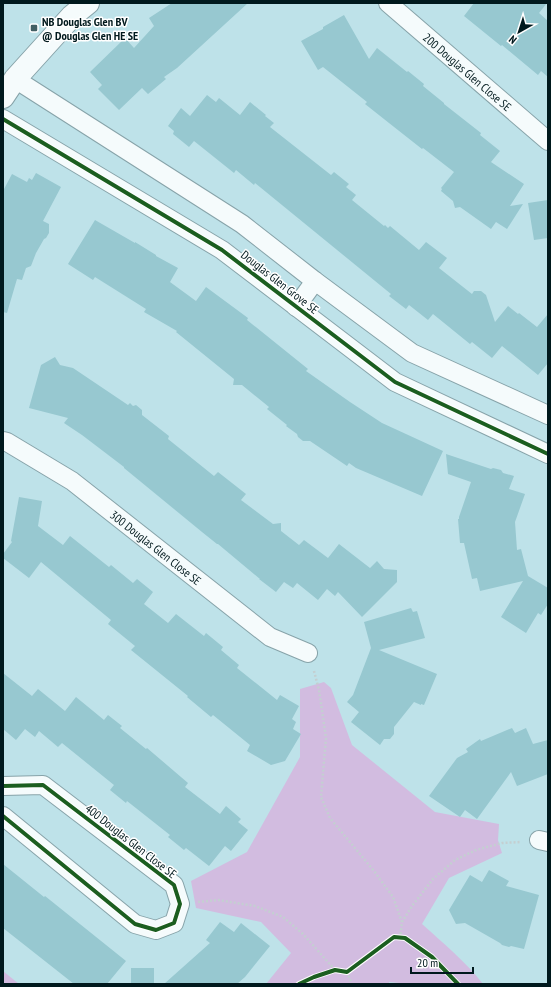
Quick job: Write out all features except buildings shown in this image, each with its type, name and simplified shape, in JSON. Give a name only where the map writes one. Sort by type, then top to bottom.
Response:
[{"type":"street","points":[[3,97],[15,79],[72,16],[88,3]]},
{"type":"street","name":"200 Douglas Glen Close SE","points":[[388,3],[548,141]]},
{"type":"street","name":"Douglas Glen Grove SE","points":[[15,79],[242,224],[412,353],[548,415]]},
{"type":"street","name":"Douglas Glen Grove SE","points":[[3,119],[222,250],[395,382],[548,454]]},
{"type":"street","name":"Douglas Glen Grove SE","points":[[296,307],[316,281]]},
{"type":"street","name":"300 Douglas Glen Close SE","points":[[3,441],[72,481],[270,637],[308,653]]},
{"type":"street","name":"400 Douglas Glen Close SE","points":[[3,786],[42,785],[174,885],[180,904]]},
{"type":"street","points":[[3,816],[135,924],[156,930],[174,923],[180,904]]},
{"type":"path","points":[[308,653],[319,690],[326,738],[321,797],[330,818],[374,871],[393,897],[402,922]]},
{"type":"path","points":[[400,938],[402,922],[412,906],[433,879],[455,860],[476,850],[502,843],[544,841]]},
{"type":"path","points":[[180,904],[218,900],[255,906],[283,917],[301,933],[335,970]]},
{"type":"path","points":[[394,937],[405,938]]},
{"type":"path","points":[[328,972],[335,970],[347,972],[352,968]]},
{"type":"path","points":[[347,972],[352,984]]},
{"type":"shaded area","points":[[324,682],[331,688],[352,745],[435,812],[499,824],[498,840],[502,853],[449,878],[422,924],[446,945],[483,984],[409,984],[389,982],[389,984],[266,984],[291,953],[261,922],[196,908],[191,881],[247,852],[300,757],[300,689]]},
{"type":"shaded area","points":[[3,971],[19,984],[3,984]]},
{"type":"cycle path","points":[[3,119],[222,250],[395,382],[548,454]]},
{"type":"cycle path","points":[[3,786],[43,785],[174,885],[180,904],[174,923],[156,930],[135,924],[3,816]]},
{"type":"cycle path","points":[[299,984],[335,970],[347,972],[394,937],[405,938],[432,957],[458,984]]},
{"type":"place","name":"NB Douglas Glen BV @ Douglas Glen HE SE","points":[[34,28]]}]
